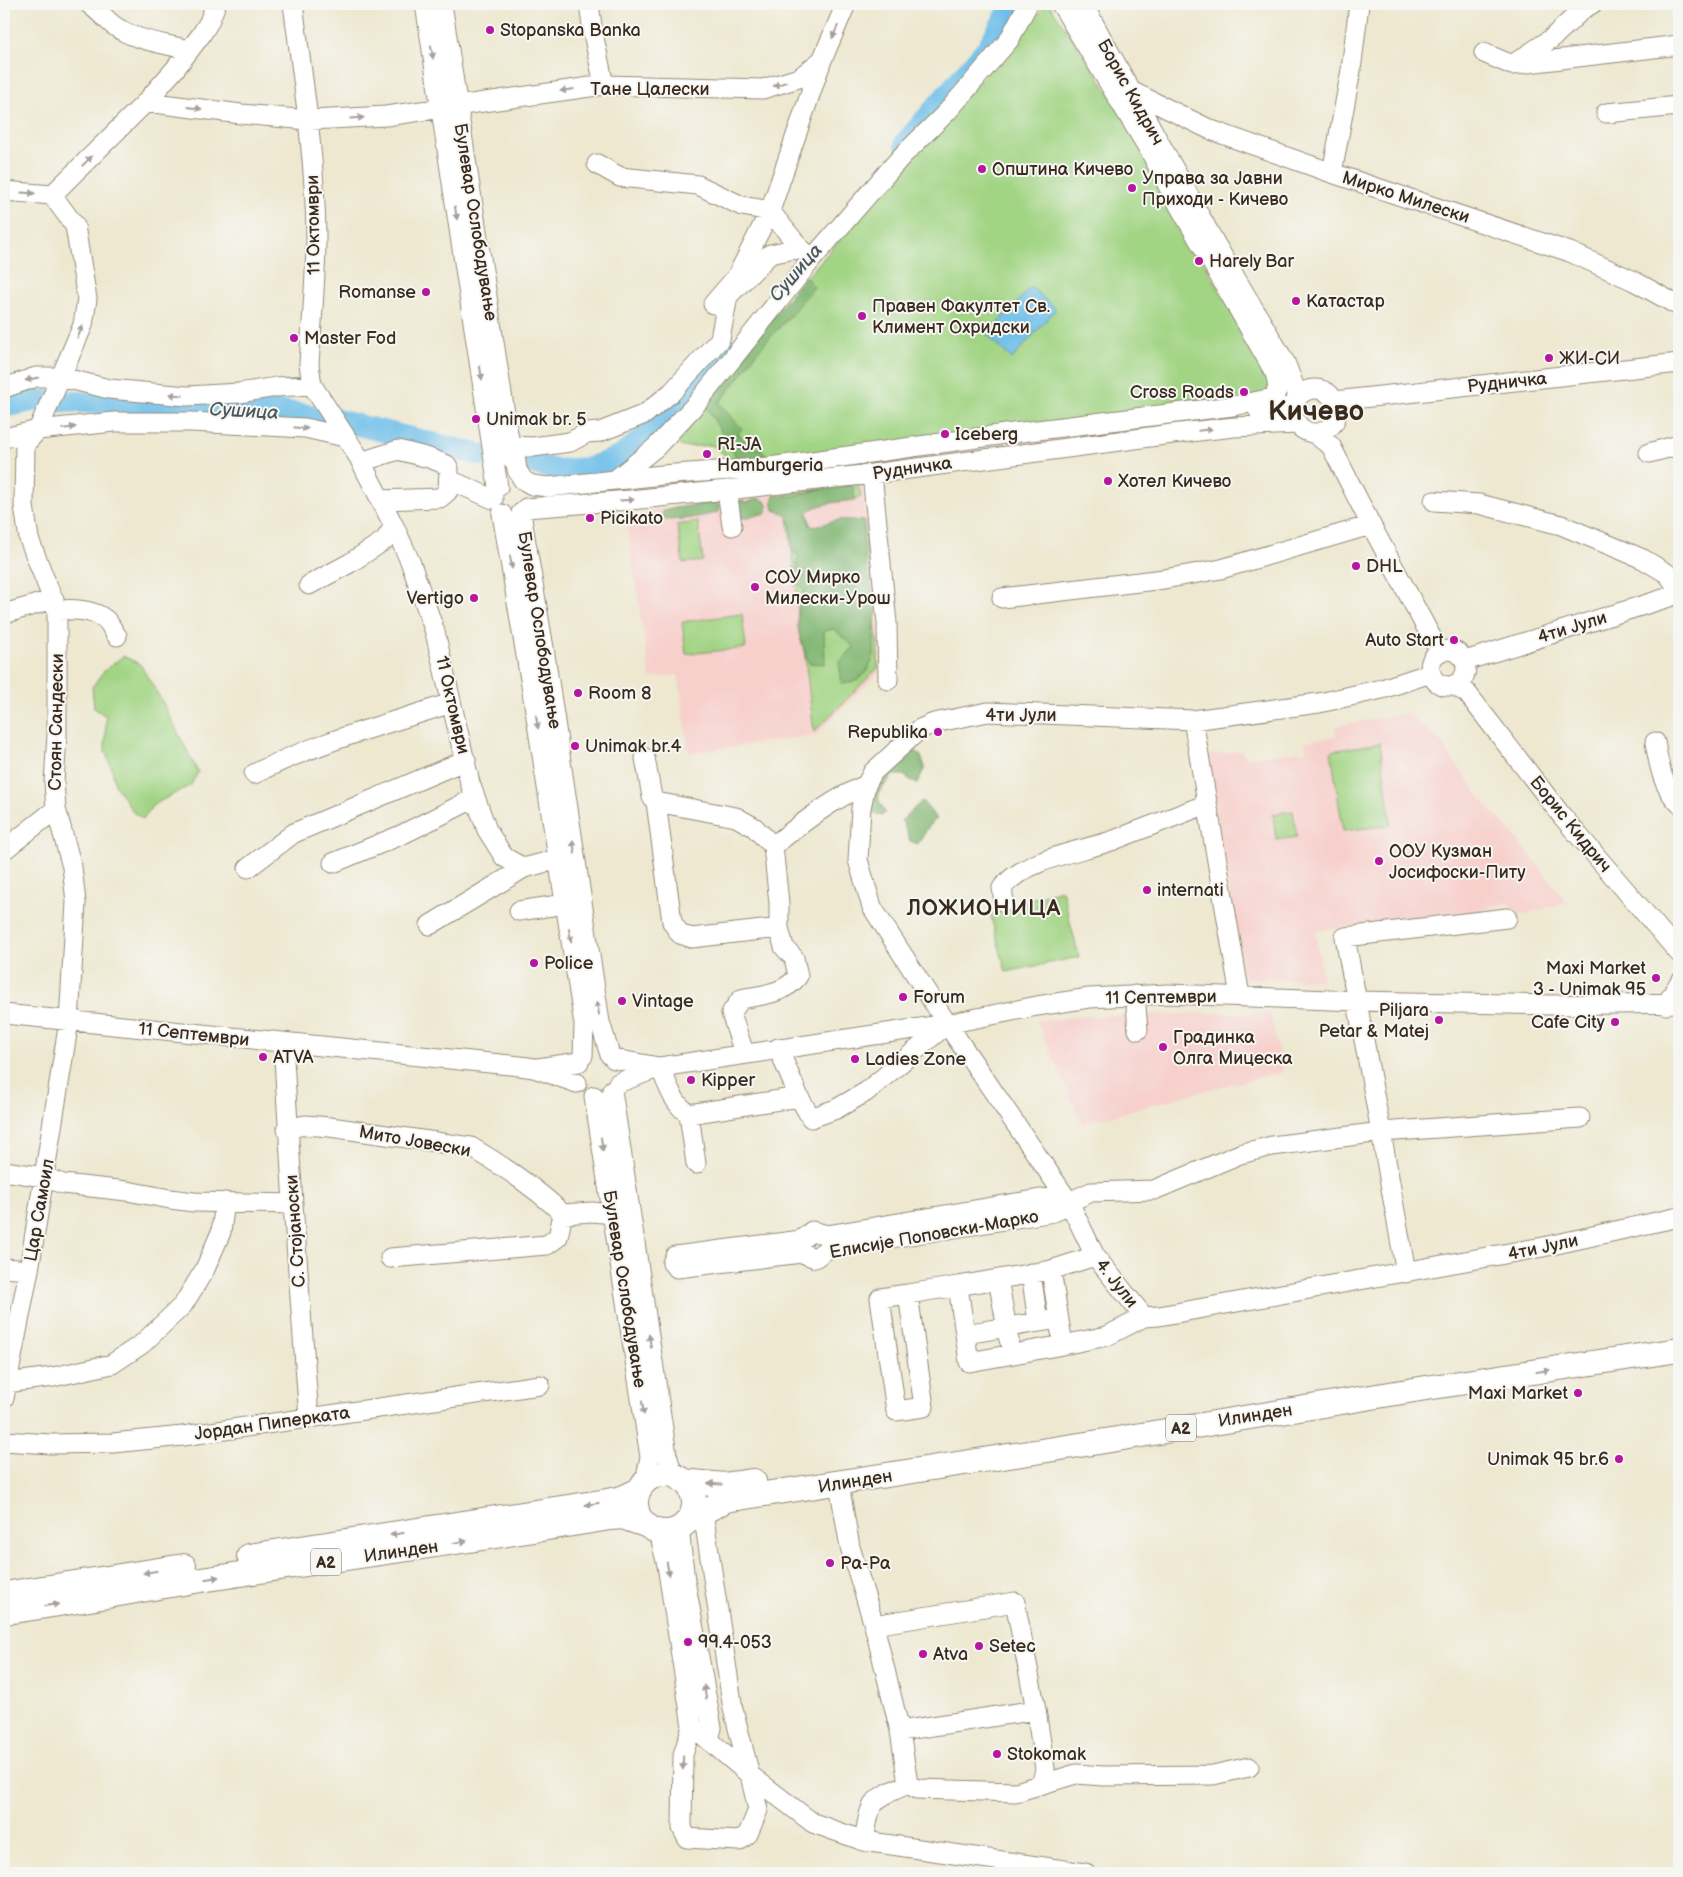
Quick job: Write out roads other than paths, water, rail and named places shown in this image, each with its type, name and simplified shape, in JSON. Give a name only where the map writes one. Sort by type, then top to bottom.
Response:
[{"type":"main road","name":"Илинден","points":[[4,1594],[607,1501],[622,1498],[658,1475],[724,1485],[838,1469],[1318,1393],[1540,1355],[1615,1346],[1679,1335]]},
{"type":"main road","name":"Илинден","points":[[4,1612],[92,1600],[228,1576],[445,1545],[610,1518],[622,1518],[660,1531],[673,1530],[726,1500],[839,1484],[1426,1388],[1679,1350]]},
{"type":"main road","points":[[678,1478],[692,1496],[693,1504],[690,1520]]},
{"type":"main road","points":[[642,1486],[636,1498],[638,1514],[648,1526]]},
{"type":"street","points":[[89,4],[114,25],[128,33],[147,41],[188,50]]},
{"type":"street","points":[[52,195],[146,102],[175,69],[201,35],[209,22],[216,4]]},
{"type":"street","name":"11 Октомври","points":[[292,4],[308,120],[316,236],[309,364],[312,385],[361,462],[410,561],[435,632],[475,798],[487,830],[504,857],[524,868]]},
{"type":"street","name":"Булевар Ослободување","points":[[425,4],[449,106]]},
{"type":"street","name":"Булевар Ослободување","points":[[442,4],[449,106],[500,497],[584,1024],[581,1059]]},
{"type":"street","points":[[589,4],[604,85]]},
{"type":"street","name":"Тане Цалески","points":[[713,304],[736,276],[770,211],[822,60],[846,4]]},
{"type":"street","points":[[615,480],[656,447],[697,403],[806,254],[947,112],[1009,40],[1028,4]]},
{"type":"street","points":[[806,254],[770,254],[728,296],[720,339],[686,377],[659,404],[645,414],[600,432],[587,433],[570,442],[533,447],[514,446],[517,470],[523,480],[532,485],[548,488],[662,475],[770,468],[1014,433],[1233,406],[1273,398],[1277,392],[1278,383],[1275,373],[1173,196],[1151,153],[1061,4]]},
{"type":"street","name":"Борис Кидрич","points":[[1083,4],[1215,243],[1285,362],[1300,397]]},
{"type":"street","points":[[1332,173],[1351,70],[1359,4]]},
{"type":"street","points":[[1512,65],[1551,39],[1582,9],[1592,4]]},
{"type":"street","points":[[1484,53],[1512,65],[1679,45]]},
{"type":"street","name":"Тане Цалески","points":[[146,102],[308,120],[386,116],[604,85],[763,89],[799,78],[822,60]]},
{"type":"street","name":"Мирко Милески","points":[[1131,91],[1211,130],[1332,173],[1570,252],[1634,281],[1679,306]]},
{"type":"street","points":[[1606,113],[1679,106]]},
{"type":"street","points":[[597,164],[620,178],[698,185],[742,206],[770,211],[806,254]]},
{"type":"street","points":[[4,191],[52,195],[76,226],[87,300],[83,325],[38,430]]},
{"type":"street","name":"Рудничка","points":[[1335,411],[1679,362]]},
{"type":"street","name":"Рудничка","points":[[1335,411],[1679,372]]},
{"type":"street","points":[[4,388],[36,377],[61,377],[109,389],[187,396],[240,393],[276,386],[312,385]]},
{"type":"street","points":[[686,377],[702,394]]},
{"type":"street","points":[[1331,446],[1335,411],[1326,392],[1321,390],[1300,397],[1294,419],[1305,429],[1331,446],[1436,655],[1435,680],[1441,684],[1462,678],[1460,654],[1436,655]]},
{"type":"street","name":"Рудничка","points":[[500,497],[512,517],[525,507],[586,490],[864,464],[1300,397]]},
{"type":"street","points":[[1305,429],[1325,430],[1335,411]]},
{"type":"street","points":[[4,438],[38,430],[114,422],[191,422],[305,428],[342,432]]},
{"type":"street","name":"Рудничка","points":[[525,507],[630,500],[872,474],[1234,427],[1305,429]]},
{"type":"street","name":"Стоян Сандески","points":[[38,430],[24,444],[24,506],[29,539],[56,605],[57,735],[54,782],[56,809],[72,867],[76,902],[69,1021]]},
{"type":"street","points":[[1649,453],[1679,445]]},
{"type":"street","points":[[361,462],[398,450],[447,465],[449,469],[448,491],[440,498],[380,500]]},
{"type":"street","points":[[872,474],[887,623],[888,680]]},
{"type":"street","points":[[450,480],[500,497]]},
{"type":"street","name":"Булевар Ослободување","points":[[500,497],[523,486],[544,648],[600,1022],[612,1057]]},
{"type":"street","points":[[727,490],[732,526]]},
{"type":"street","points":[[1434,501],[1479,504],[1561,525],[1643,559],[1668,574],[1679,590]]},
{"type":"street","points":[[309,584],[350,563],[385,540],[394,526]]},
{"type":"street","points":[[1002,598],[1164,579],[1221,569],[1371,526]]},
{"type":"street","name":"4ти Јули","points":[[1462,678],[1679,594]]},
{"type":"street","points":[[4,614],[56,605],[90,612],[105,620],[117,636]]},
{"type":"street","name":"4ти Јули","points":[[947,1024],[872,907],[858,860],[861,808],[866,785],[873,772],[920,729],[934,723],[988,712],[1193,720],[1319,703],[1382,689],[1436,655]]},
{"type":"street","name":"Борис Кидрич","points":[[1462,678],[1562,816],[1679,953]]},
{"type":"street","points":[[254,774],[286,757],[451,703]]},
{"type":"street","points":[[1193,720],[1240,996]]},
{"type":"street","points":[[1655,742],[1660,770],[1671,796],[1679,804]]},
{"type":"street","points":[[645,758],[652,797],[656,802],[672,922],[680,934],[692,938],[779,928]]},
{"type":"street","points":[[248,868],[294,833],[466,760]]},
{"type":"street","points":[[772,846],[816,814],[854,790],[866,785]]},
{"type":"street","points":[[333,864],[401,835],[475,798]]},
{"type":"street","points":[[656,802],[736,817],[754,827],[772,846],[779,903],[779,928],[784,947],[794,958],[798,976],[793,983],[778,991],[741,998],[731,1013],[744,1053]]},
{"type":"street","points":[[1004,902],[1002,888],[1008,881],[1048,859],[1113,840],[1207,804]]},
{"type":"street","points":[[4,850],[56,809]]},
{"type":"street","points":[[430,925],[524,868],[558,858]]},
{"type":"street","points":[[519,911],[565,904]]},
{"type":"street","points":[[1406,1273],[1345,936],[1507,918]]},
{"type":"street","points":[[1675,1006],[1679,983]]},
{"type":"street","name":"11 Септември","points":[[608,1090],[660,1067],[947,1024],[1089,998],[1168,994],[1357,1001],[1675,1006]]},
{"type":"street","points":[[1136,995],[1138,1030]]},
{"type":"street","name":"11 Септември","points":[[4,1014],[283,1044],[534,1068],[577,1083]]},
{"type":"street","name":"Цар Самоил","points":[[5,1390],[29,1270],[69,1021]]},
{"type":"street","points":[[778,1048],[799,1097],[811,1118],[836,1109],[866,1092],[947,1024]]},
{"type":"street","name":"4. Јули","points":[[947,1024],[1069,1202],[1095,1256],[1144,1317],[1406,1273]]},
{"type":"street","name":"С. Стојаноски","points":[[283,1044],[287,1129],[309,1418]]},
{"type":"street","points":[[596,1051],[612,1057],[620,1071],[608,1090],[582,1090],[577,1083],[576,1069],[581,1059],[596,1051]]},
{"type":"street","name":"11 Септември","points":[[612,1057],[660,1067]]},
{"type":"street","name":"11 Септември","points":[[534,1068],[581,1059]]},
{"type":"street","points":[[660,1067],[670,1091],[684,1111],[689,1114],[799,1097]]},
{"type":"street","name":"Булевар Ослободување","points":[[608,1090],[613,1214],[650,1457],[642,1486]]},
{"type":"street","name":"Булевар Ослободување","points":[[608,1090],[667,1456],[678,1478]]},
{"type":"street","points":[[689,1114],[696,1164]]},
{"type":"street","name":"Елисије Поповски-Марко","points":[[1069,1202],[1052,1197],[827,1235],[812,1231],[801,1240],[675,1256],[672,1263],[677,1268],[802,1253],[815,1258],[829,1248],[1054,1212],[1069,1202],[1091,1192],[1154,1190],[1240,1154],[1272,1146],[1381,1132],[1580,1118]]},
{"type":"street","name":"Мито Јовески","points":[[287,1129],[305,1125],[330,1127],[471,1147],[490,1158],[536,1191],[563,1214]]},
{"type":"street","points":[[4,1170],[44,1177],[63,1184],[127,1191],[170,1199],[293,1204]]},
{"type":"street","points":[[5,1390],[112,1364],[142,1344],[183,1305],[205,1269],[220,1232],[225,1202]]},
{"type":"street","points":[[390,1258],[547,1245],[558,1237],[563,1214],[592,1212],[613,1214]]},
{"type":"street","name":"4ти Јули","points":[[1406,1273],[1543,1247],[1679,1217]]},
{"type":"street","points":[[908,1294],[924,1407],[896,1411],[880,1298],[1051,1270],[1095,1256]]},
{"type":"street","points":[[4,1268],[29,1270]]},
{"type":"street","points":[[1051,1270],[1063,1345]]},
{"type":"street","points":[[1031,1273],[1038,1322]]},
{"type":"street","points":[[998,1279],[1010,1353]]},
{"type":"street","points":[[958,1286],[969,1362],[1107,1336],[1144,1317]]},
{"type":"street","points":[[1004,1307],[1034,1301]]},
{"type":"street","points":[[965,1334],[1058,1319]]},
{"type":"street","name":"Јордан Пиперката","points":[[4,1441],[51,1444],[113,1443],[183,1436],[540,1385]]},
{"type":"street","points":[[839,1484],[850,1547],[874,1624],[900,1731],[908,1784],[917,1790],[1016,1792],[1042,1782],[1076,1774],[1103,1776],[1213,1775],[1250,1767]]},
{"type":"street","points":[[690,1520],[685,1580],[712,1728],[710,1740]]},
{"type":"street","points":[[648,1526],[660,1537],[668,1564],[692,1726],[683,1755],[682,1828],[687,1838],[739,1841],[748,1834],[758,1810],[690,1520]]},
{"type":"street","points":[[874,1624],[1015,1602],[1036,1710],[1045,1769],[1042,1782]]},
{"type":"street","points":[[900,1731],[1036,1710]]},
{"type":"street","points":[[692,1726],[750,1775],[813,1823],[864,1841],[1085,1873]]},
{"type":"street","points":[[864,1841],[867,1819],[874,1801],[908,1784]]},
{"type":"water","points":[[1031,287],[1056,309],[1012,359],[987,335]]},
{"type":"waterway","name":"Сушица","points":[[905,143],[987,48],[1013,4]]},
{"type":"waterway","name":"Сушица","points":[[532,463],[556,470],[589,468],[621,456],[653,430],[704,379],[730,348]]},
{"type":"waterway","name":"Сушица","points":[[4,407],[37,400],[277,411],[325,417],[481,455]]},
{"type":"place","name":"Stopanska Banka","points":[[490,30]]},
{"type":"place","name":"Општина Кичево","points":[[982,169]]},
{"type":"place","name":"Управа за Јавни Приходи - Кичево","points":[[1132,188]]},
{"type":"place","name":"Harely Bar","points":[[1199,261]]},
{"type":"place","name":"Romanse","points":[[426,292]]},
{"type":"place","name":"Катастар","points":[[1296,301]]},
{"type":"place","name":"Правен Факултет Св. Климент Охридски","points":[[862,316]]},
{"type":"place","name":"Master Fod","points":[[294,338]]},
{"type":"place","name":"ЖИ-СИ","points":[[1549,358]]},
{"type":"place","name":"Cross Roads","points":[[1244,392]]},
{"type":"place","name":"Unimak br. 5","points":[[476,419]]},
{"type":"place","name":"Iceberg","points":[[945,434]]},
{"type":"place","name":"RI-JA Hamburgeria","points":[[707,454]]},
{"type":"place","name":"Хотел Кичево","points":[[1108,481]]},
{"type":"place","name":"Picikato","points":[[590,518]]},
{"type":"place","name":"DHL","points":[[1356,566]]},
{"type":"place","name":"СОУ Мирко Милески-Урош","points":[[755,587]]},
{"type":"place","name":"Vertigo","points":[[474,598]]},
{"type":"place","name":"Auto Start","points":[[1454,640]]},
{"type":"place","name":"Room 8","points":[[578,693]]},
{"type":"place","name":"Republika","points":[[938,732]]},
{"type":"place","name":"Unimak br.4","points":[[575,746]]},
{"type":"place","name":"ООУ Кузман Јосифоски-Питу","points":[[1379,861]]},
{"type":"place","name":"internati","points":[[1147,890]]},
{"type":"place","name":"Police","points":[[534,963]]},
{"type":"place","name":"Maxi Market 3 - Unimak 95","points":[[1656,978]]},
{"type":"place","name":"Forum","points":[[903,997]]},
{"type":"place","name":"Vintage","points":[[622,1001]]},
{"type":"place","name":"Piljara Petar & Matej","points":[[1439,1020]]},
{"type":"place","name":"Cafe City","points":[[1615,1022]]},
{"type":"place","name":"Градинка Олга Мицеска","points":[[1163,1047]]},
{"type":"place","name":"ATVA","points":[[263,1057]]},
{"type":"place","name":"Ladies Zone","points":[[855,1059]]},
{"type":"place","name":"Kipper","points":[[691,1080]]},
{"type":"place","name":"Maxi Market","points":[[1578,1393]]},
{"type":"place","name":"Unimak 95 br.6","points":[[1619,1459]]},
{"type":"place","name":"Ра-Ра","points":[[830,1563]]},
{"type":"place","name":"99.4-053","points":[[688,1642]]},
{"type":"place","name":"Setec","points":[[979,1646]]},
{"type":"place","name":"Atva","points":[[923,1654]]},
{"type":"place","name":"Stokomak","points":[[997,1754]]},
{"type":"district","name":"Кичево","points":[[1316,410]]},
{"type":"district","name":"ЛОЖИОНИЦА","points":[[984,907]]}]
